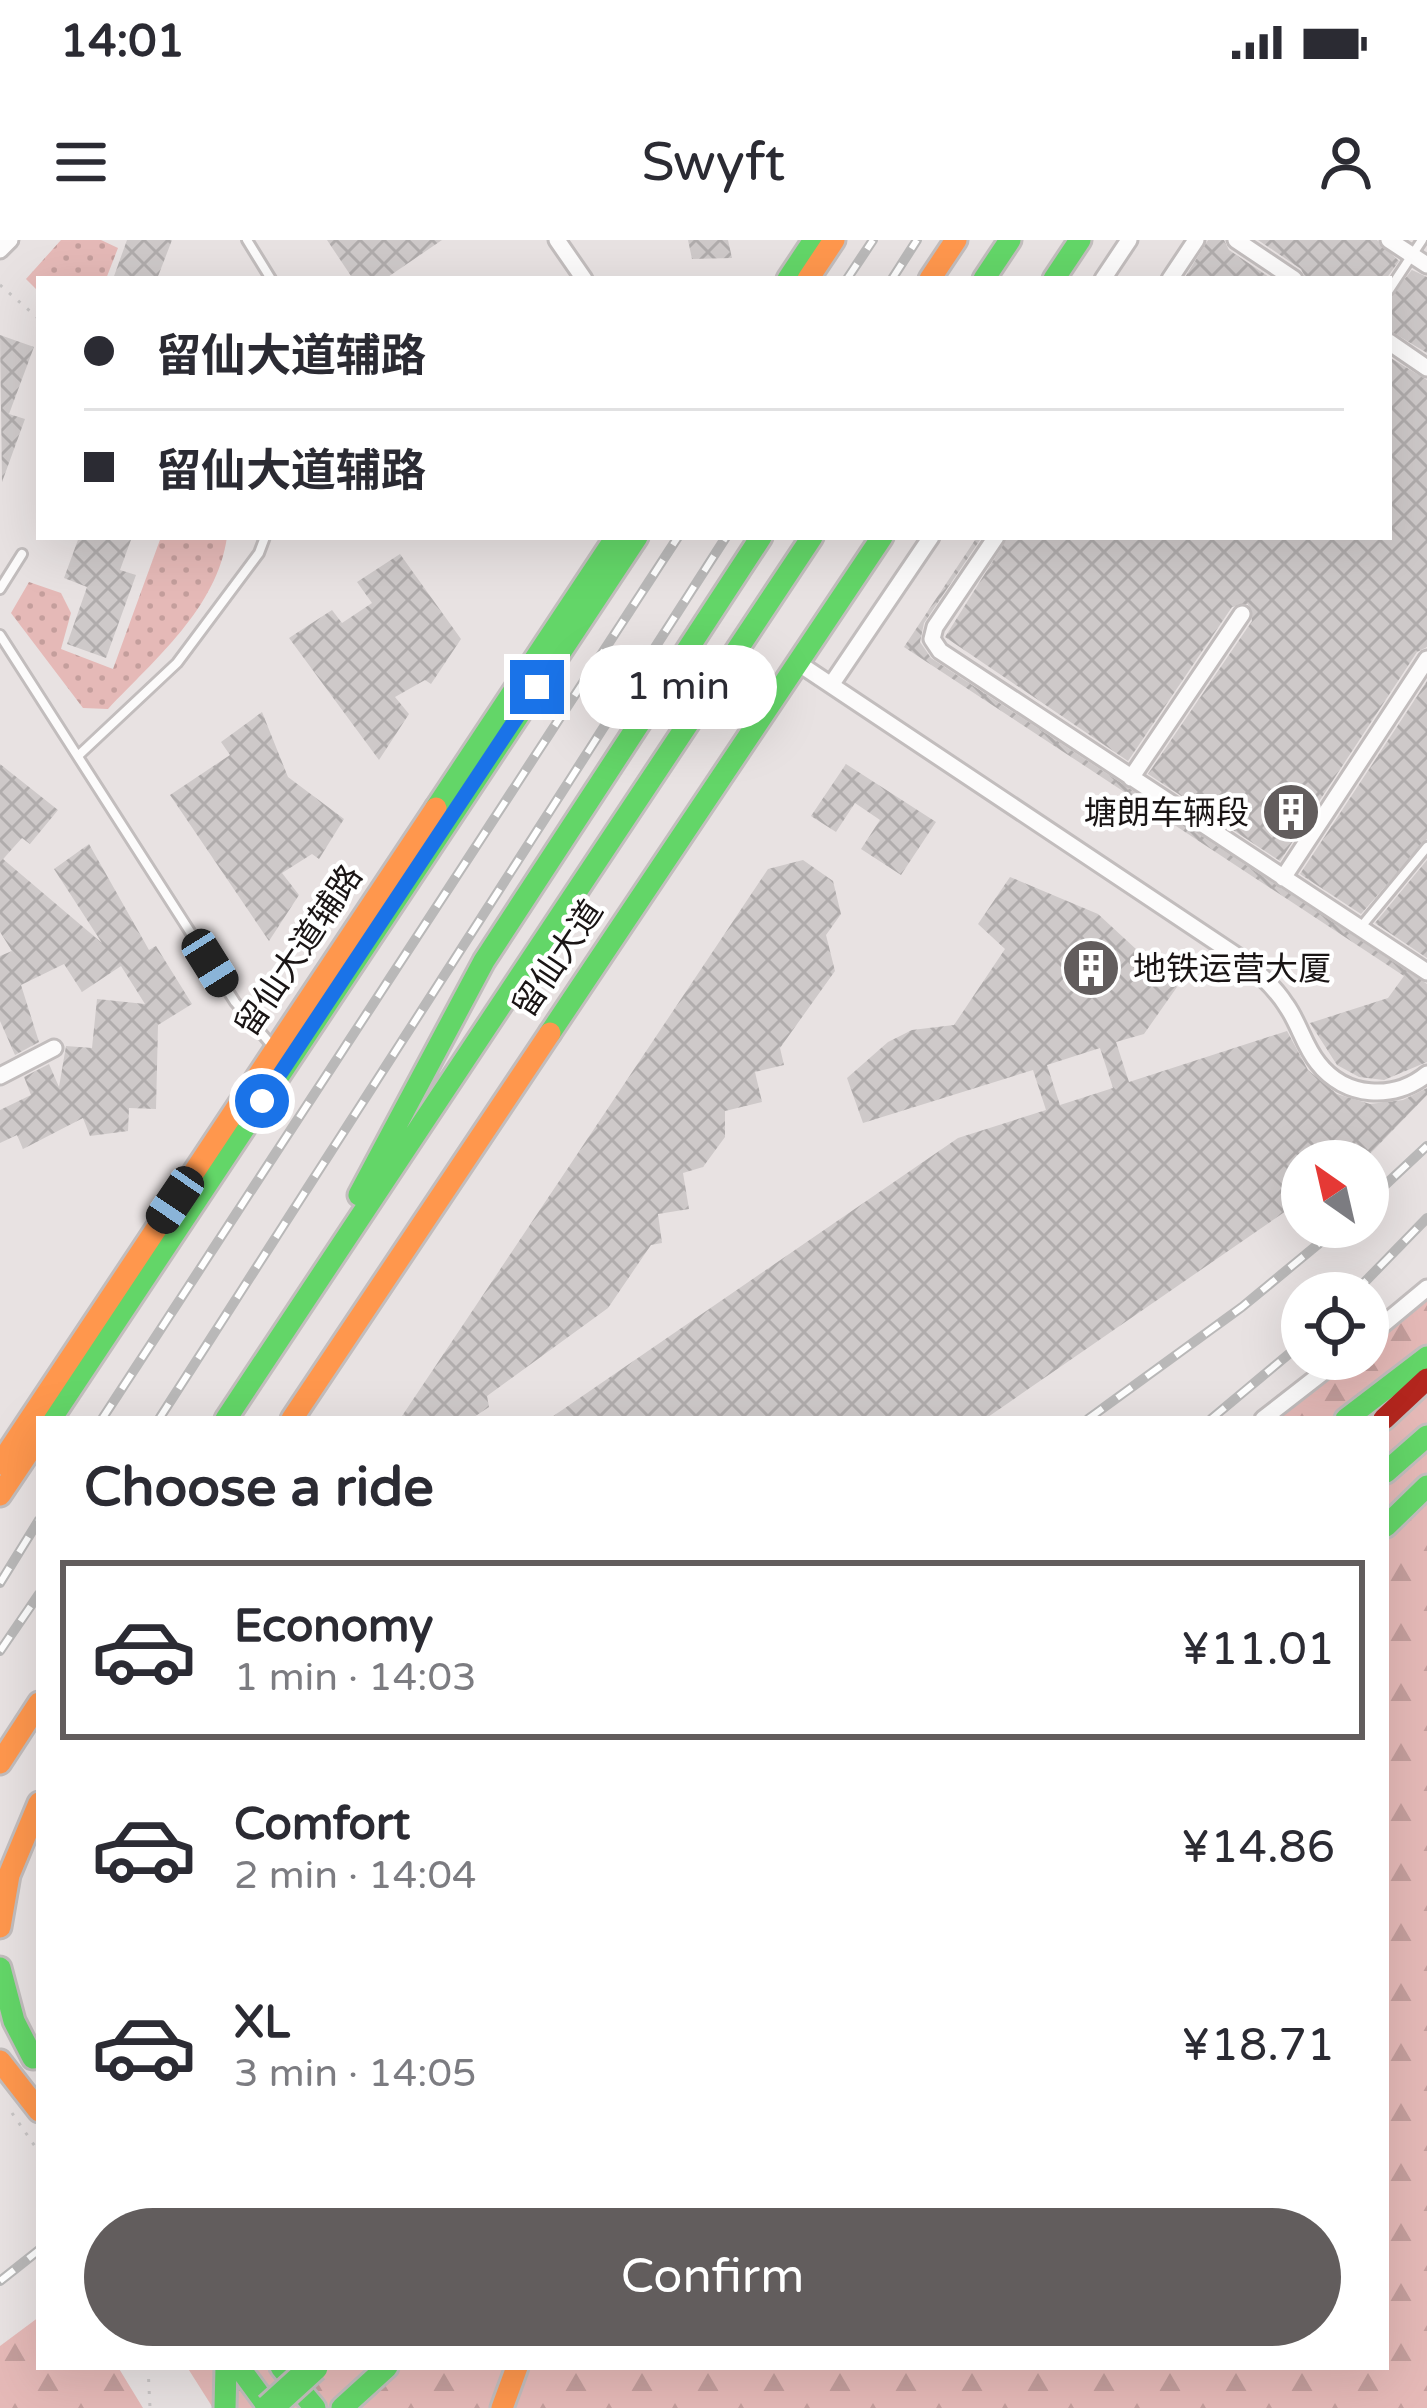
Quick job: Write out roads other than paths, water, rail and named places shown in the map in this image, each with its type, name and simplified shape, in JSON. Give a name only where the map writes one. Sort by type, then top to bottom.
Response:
[{"type":"main road","points":[[790,276],[814,240]]},
{"type":"main road","points":[[810,276],[834,240]]},
{"type":"main road","points":[[933,276],[956,240]]},
{"type":"main road","points":[[986,276],[1010,240]]},
{"type":"main road","points":[[1056,276],[1080,240]]},
{"type":"main road","name":"留仙大道辅路","points":[[53,1416],[614,540]]},
{"type":"main road","name":"留仙大道辅路","points":[[0,1464],[635,540]]},
{"type":"main road","points":[[293,1318],[452,1018],[562,839],[758,540]]},
{"type":"main road","name":"留仙大道","points":[[228,1416],[810,540]]},
{"type":"main road","name":"留仙大道","points":[[294,1416],[880,540]]},
{"type":"main road","points":[[1350,1416],[1427,1357]]},
{"type":"main road","points":[[1387,1416],[1427,1379]]},
{"type":"main road","points":[[1389,1469],[1427,1436]]},
{"type":"main road","points":[[0,1495],[36,1441]]},
{"type":"main road","points":[[1389,1523],[1427,1486]]},
{"type":"main road","points":[[0,1762],[36,1708]]},
{"type":"main road","points":[[0,1856],[36,1804]]},
{"type":"main road","points":[[0,1927],[9,1875],[36,1808]]},
{"type":"main road","points":[[0,1968],[9,2006],[14,2070]]},
{"type":"main road","points":[[0,2016],[14,2070],[36,2106]]},
{"type":"main road","points":[[225,2408],[226,2370]]},
{"type":"main road","points":[[241,2370],[269,2408],[311,2370]]},
{"type":"main road","points":[[283,2370],[315,2408]]},
{"type":"main road","points":[[342,2408],[384,2370]]},
{"type":"main road","points":[[502,2408],[516,2370]]},
{"type":"street","points":[[0,250],[10,240]]},
{"type":"street","points":[[557,240],[582,276]]},
{"type":"street","points":[[1105,276],[1130,240]]},
{"type":"street","points":[[1172,276],[1196,240]]},
{"type":"street","points":[[1236,240],[1290,276]]},
{"type":"street","points":[[1389,240],[1420,260]]},
{"type":"street","points":[[1392,344],[1427,368]]},
{"type":"street","points":[[831,685],[929,540]]},
{"type":"street","points":[[994,540],[932,639],[940,652],[1427,972]]},
{"type":"street","points":[[1131,778],[1242,614]]},
{"type":"street","points":[[1283,878],[1427,659]]},
{"type":"street","points":[[798,663],[1190,922],[1259,973],[1299,1027],[1317,1063],[1351,1088],[1400,1090],[1427,1074]]},
{"type":"street","points":[[0,1076],[54,1048]]},
{"type":"street","points":[[1389,1320],[1427,1288]]},
{"type":"street","points":[[1267,1416],[1313,1380]]},
{"type":"lane","points":[[247,240],[269,276]]},
{"type":"lane","points":[[1392,287],[1420,260],[1422,240]]},
{"type":"lane","points":[[80,754],[177,663],[264,540]]},
{"type":"lane","points":[[0,589],[22,554]]},
{"type":"lane","points":[[0,635],[235,1002],[282,1056]]},
{"type":"lane","points":[[1360,928],[1427,847]]},
{"type":"railway","points":[[849,276],[873,240]]},
{"type":"railway","points":[[894,276],[917,240]]},
{"type":"railway","points":[[104,1416],[676,540]]},
{"type":"railway","points":[[161,1416],[724,540]]},
{"type":"railway","points":[[1389,1181],[1427,1146]]},
{"type":"railway","points":[[1374,1272],[1427,1218]]},
{"type":"railway","points":[[1092,1416],[1242,1307],[1314,1248]]},
{"type":"railway","points":[[1215,1416],[1281,1361]]},
{"type":"railway","points":[[0,1583],[36,1525]]},
{"type":"railway","points":[[0,1651],[36,1598]]},
{"type":"railway","points":[[0,2281],[36,2252]]},
{"type":"place","name":"塘朗车辆段","points":[[1291,812]]},
{"type":"place","name":"地铁运营大厦","points":[[1091,968]]}]
